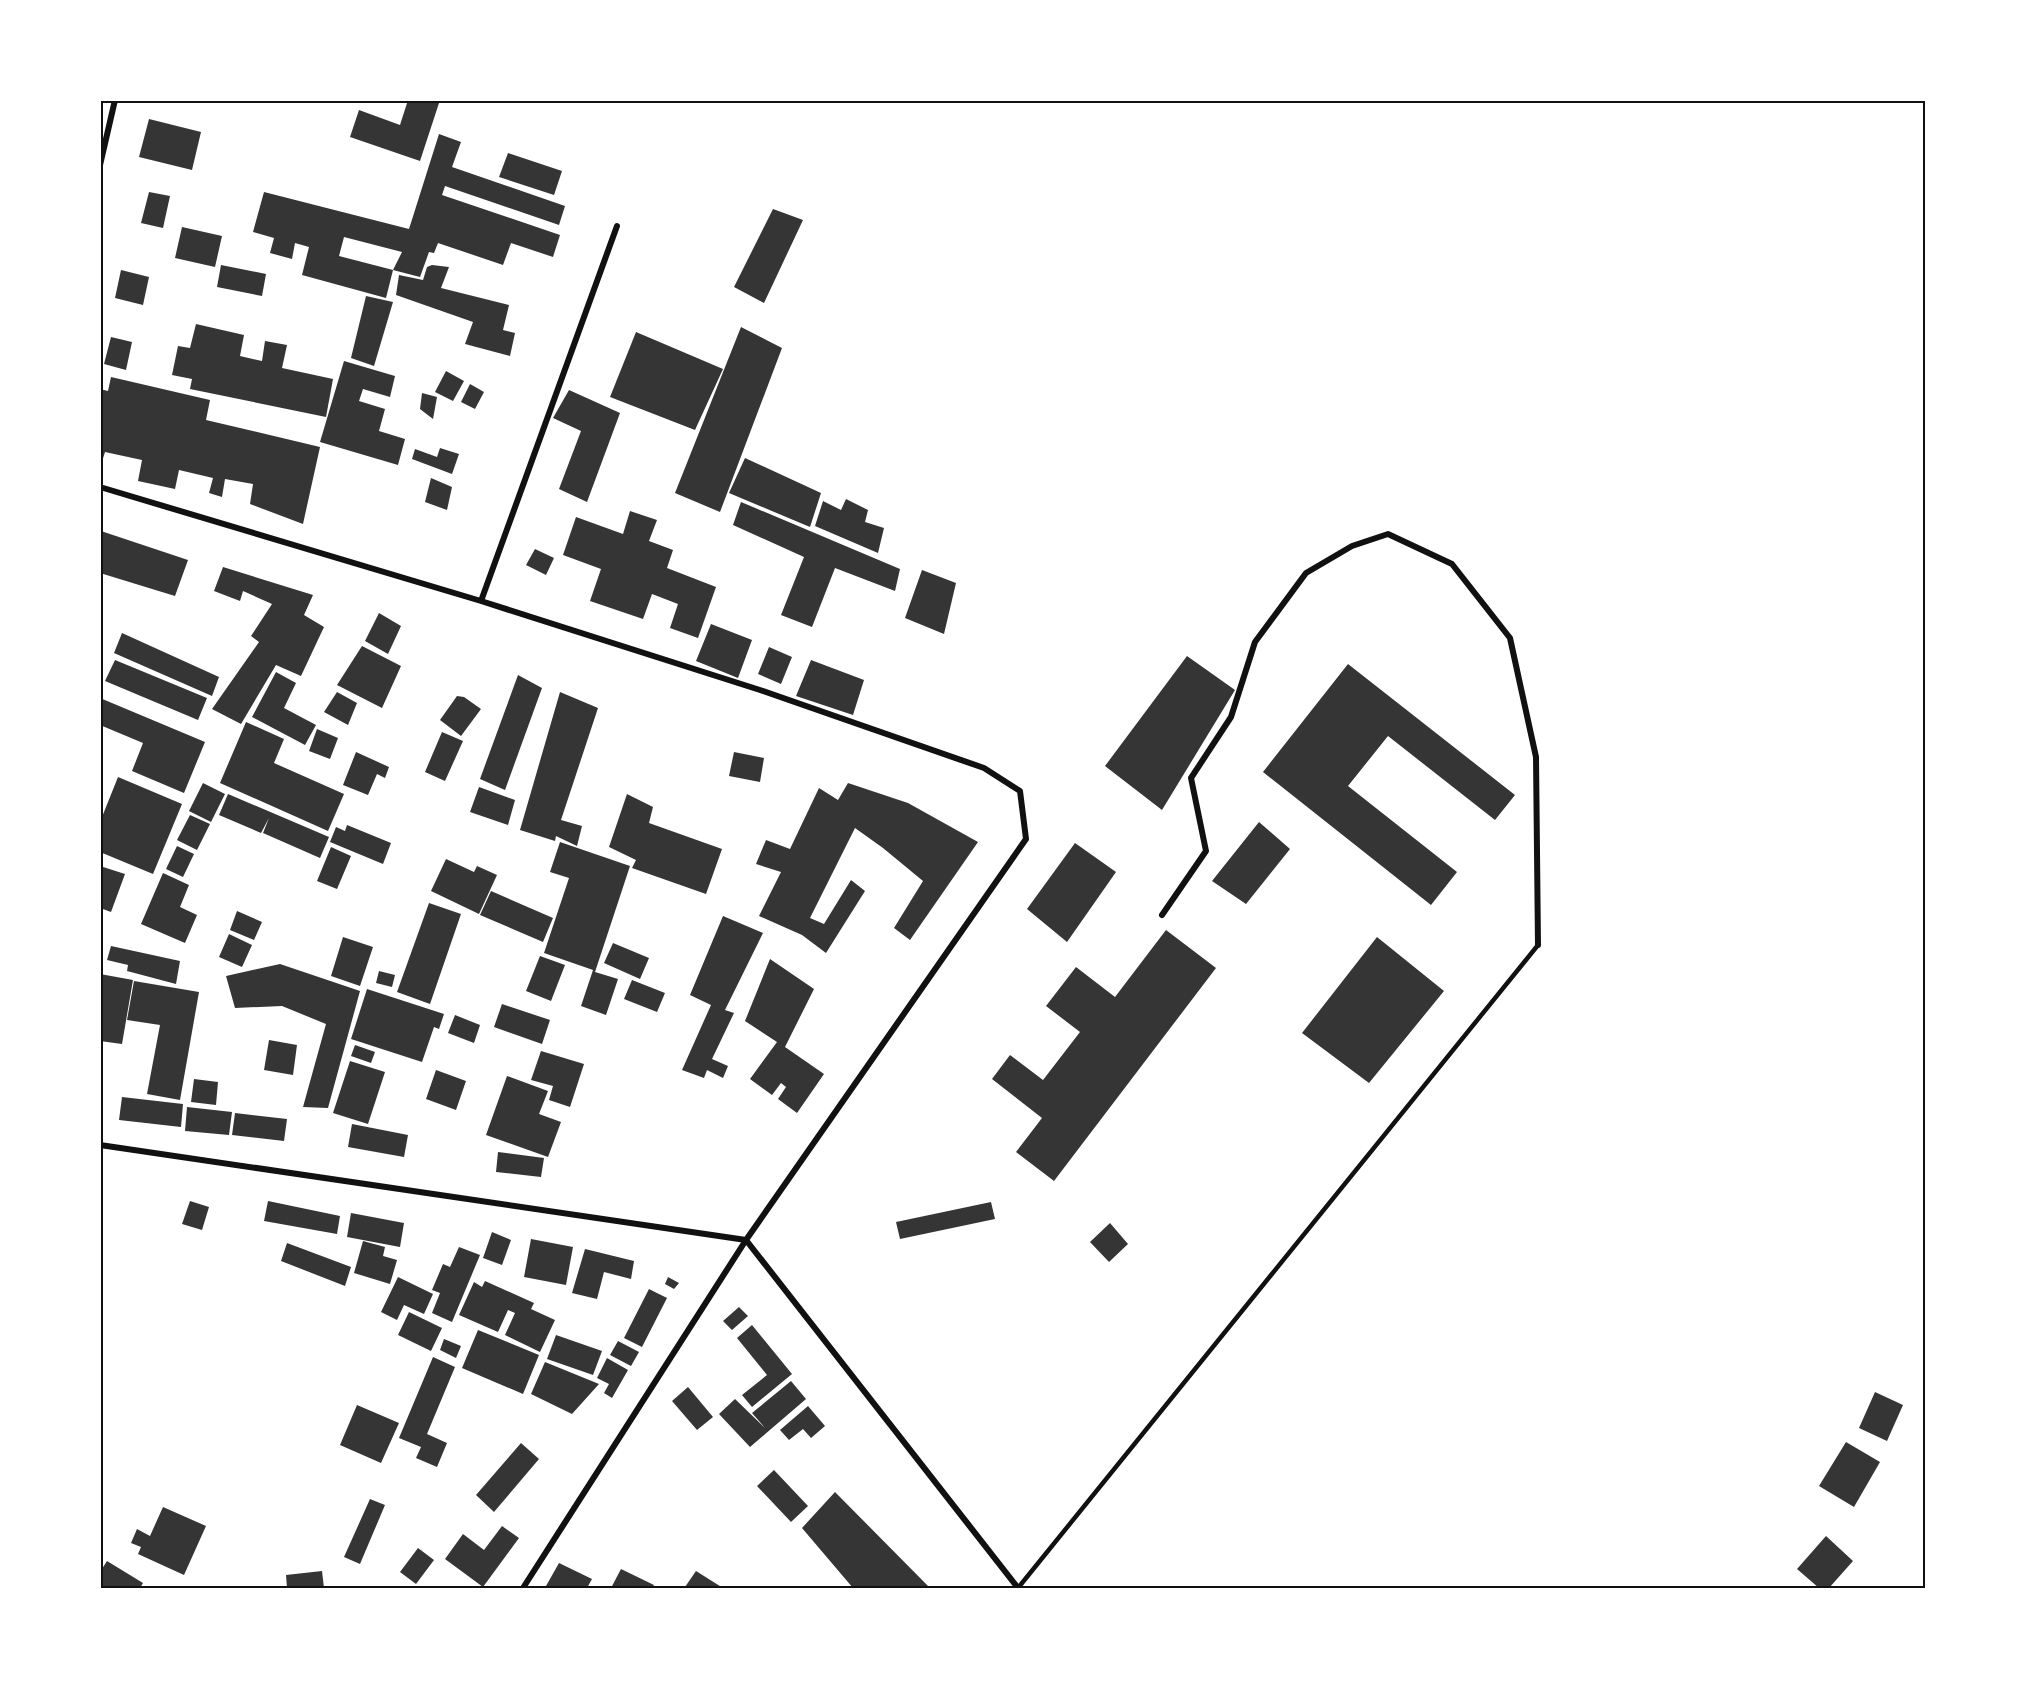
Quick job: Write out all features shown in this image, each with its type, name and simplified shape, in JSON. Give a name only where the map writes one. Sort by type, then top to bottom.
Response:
[{"type":"street","points":[[100,165],[115,100]]},
{"type":"street","points":[[481,601],[617,226]]},
{"type":"street","points":[[100,487],[481,601],[760,690],[984,768],[1020,791],[1026,839],[746,1240],[523,1588]]},
{"type":"street","points":[[1162,915],[1206,851],[1191,778],[1232,717],[1255,642],[1306,573],[1352,546],[1388,534],[1452,564],[1510,638],[1536,757],[1539,945]]},
{"type":"street","points":[[100,1145],[746,1240],[1018,1588]]},
{"type":"lane","points":[[1018,1588],[1539,945]]},
{"type":"building","points":[[408,100],[440,100],[420,161],[350,137],[359,110],[400,125]]},
{"type":"building","points":[[149,119],[201,132],[192,170],[139,157]]},
{"type":"building","points":[[439,134],[461,142],[452,167],[565,206],[559,225],[445,186],[442,195],[560,235],[553,257],[511,243],[503,265],[438,243],[434,253],[429,252],[420,277],[393,270],[386,298],[302,275],[309,247],[295,243],[292,259],[270,253],[274,238],[253,232],[264,192],[409,229]],"holes":[[[344,237],[402,252],[393,270],[339,256]]]},
{"type":"building","points":[[508,153],[562,171],[554,195],[499,177]]},
{"type":"building","points":[[149,192],[170,196],[163,228],[141,223]]},
{"type":"building","points":[[773,209],[803,220],[764,303],[734,287]]},
{"type":"building","points":[[182,227],[222,236],[215,267],[175,258]]},
{"type":"building","points":[[221,265],[266,274],[262,296],[217,287]]},
{"type":"building","points":[[432,265],[449,267],[441,288],[509,305],[503,330],[515,333],[510,356],[465,344],[473,322],[396,295],[399,275],[423,280],[427,267]]},
{"type":"building","points":[[121,270],[149,277],[143,305],[115,298]]},
{"type":"building","points":[[366,296],[393,302],[374,366],[351,358]]},
{"type":"building","points":[[196,324],[244,335],[240,356],[262,361],[265,341],[287,345],[282,368],[333,379],[326,417],[190,389],[192,379],[172,375],[178,346],[190,348]]},
{"type":"building","points":[[741,327],[782,348],[720,512],[675,493]]},
{"type":"building","points":[[636,332],[723,369],[695,430],[610,397]]},
{"type":"building","points":[[111,337],[132,342],[126,370],[104,364]]},
{"type":"building","points":[[344,361],[395,376],[390,397],[363,389],[359,401],[385,409],[379,431],[405,439],[398,465],[320,442]]},
{"type":"building","points":[[446,371],[464,381],[453,401],[435,392]]},
{"type":"building","points":[[111,377],[210,400],[206,420],[320,447],[303,524],[250,504],[253,484],[225,479],[222,497],[209,493],[213,478],[179,470],[175,489],[138,481],[142,460],[105,452],[100,468],[100,389],[108,391]]},
{"type":"building","points":[[470,384],[484,392],[475,409],[461,402]]},
{"type":"building","points":[[569,390],[620,413],[587,502],[559,489],[581,431],[553,418]]},
{"type":"building","points":[[422,393],[437,397],[433,419],[420,409]]},
{"type":"building","points":[[440,448],[459,454],[452,474],[412,459],[415,449],[437,457]]},
{"type":"building","points":[[745,458],[821,493],[810,527],[729,493]]},
{"type":"building","points":[[431,478],[452,487],[447,510],[425,502]]},
{"type":"building","points":[[846,499],[868,510],[865,522],[884,528],[878,553],[815,526],[823,501],[841,510]]},
{"type":"building","points":[[741,502],[900,569],[895,591],[835,568],[812,627],[781,615],[804,557],[733,525]]},
{"type":"building","points":[[630,511],[657,520],[649,541],[673,550],[667,568],[716,587],[698,638],[670,628],[678,604],[652,594],[643,619],[590,601],[601,569],[563,555],[576,517],[623,534]]},
{"type":"building","points":[[101,531],[188,560],[175,596],[100,573]]},
{"type":"building","points":[[535,549],[554,558],[546,575],[526,565]]},
{"type":"building","points":[[223,567],[313,595],[304,615],[324,627],[301,676],[276,665],[241,724],[212,709],[259,642],[251,636],[272,604],[243,591],[240,601],[214,591]]},
{"type":"building","points":[[922,570],[956,583],[944,634],[905,618]]},
{"type":"building","points":[[379,613],[401,626],[388,654],[365,641]]},
{"type":"building","points":[[711,624],[752,640],[738,678],[696,661]]},
{"type":"building","points":[[122,633],[219,677],[212,696],[114,653]]},
{"type":"building","points":[[362,646],[401,666],[382,708],[337,685]]},
{"type":"building","points":[[769,647],[792,657],[781,684],[758,674]]},
{"type":"building","points":[[1187,656],[1235,690],[1162,810],[1105,766]]},
{"type":"building","points":[[115,660],[207,698],[198,720],[105,681]]},
{"type":"building","points":[[811,660],[864,680],[853,715],[796,696]]},
{"type":"building","points":[[1348,664],[1515,795],[1495,820],[1388,736],[1348,786],[1457,872],[1431,905],[1263,772]]},
{"type":"building","points":[[276,672],[296,683],[284,708],[316,725],[305,745],[252,717]]},
{"type":"building","points":[[518,675],[542,688],[505,790],[480,779]]},
{"type":"building","points":[[337,692],[357,703],[348,725],[324,712]]},
{"type":"building","points":[[560,692],[598,708],[561,820],[582,826],[577,846],[556,836],[555,841],[520,830]]},
{"type":"building","points":[[457,696],[464,697],[481,709],[461,736],[440,720]]},
{"type":"building","points":[[100,698],[205,742],[184,793],[132,771],[143,743],[100,725]]},
{"type":"building","points":[[246,722],[284,739],[274,763],[344,794],[328,831],[220,783]]},
{"type":"building","points":[[317,729],[338,738],[330,759],[309,751]]},
{"type":"building","points":[[442,732],[463,741],[445,781],[425,772]]},
{"type":"building","points":[[356,752],[389,767],[385,778],[377,774],[368,795],[343,785]]},
{"type":"building","points":[[734,752],[764,758],[760,782],[729,776]]},
{"type":"building","points":[[118,777],[182,804],[153,874],[100,852],[100,822]]},
{"type":"building","points":[[203,783],[225,794],[211,822],[189,811]]},
{"type":"building","points":[[848,783],[908,803],[978,842],[910,940],[894,928],[923,881],[855,828],[810,918],[824,924],[851,880],[865,891],[826,953],[802,935],[759,916],[781,872],[756,864],[766,840],[790,849],[819,788],[838,800]]},
{"type":"building","points":[[479,787],[515,800],[508,825],[470,812]]},
{"type":"building","points":[[228,794],[329,837],[320,858],[263,833],[269,818],[261,833],[219,815]]},
{"type":"building","points":[[627,794],[653,807],[649,823],[722,849],[706,894],[632,868],[636,860],[609,847]]},
{"type":"building","points":[[190,815],[210,824],[197,850],[177,840]]},
{"type":"building","points":[[1259,822],[1290,849],[1246,904],[1212,881]]},
{"type":"building","points":[[347,825],[391,843],[383,864],[330,842],[336,827],[345,831]]},
{"type":"building","points":[[560,842],[630,866],[595,972],[618,979],[606,1015],[581,1006],[593,970],[544,953],[569,878],[550,872]]},
{"type":"building","points":[[1075,843],[1116,872],[1067,942],[1027,909]]},
{"type":"building","points":[[177,846],[194,854],[183,877],[166,869]]},
{"type":"building","points":[[331,847],[351,856],[337,889],[317,881]]},
{"type":"building","points":[[446,859],[474,872],[477,866],[497,875],[479,914],[431,891]]},
{"type":"building","points":[[100,866],[125,874],[111,912],[100,908]]},
{"type":"building","points":[[163,873],[189,885],[180,907],[197,915],[185,943],[141,924]]},
{"type":"building","points":[[491,891],[553,918],[543,942],[480,915]]},
{"type":"building","points":[[429,903],[461,914],[430,1004],[397,992]]},
{"type":"building","points":[[237,911],[262,922],[254,940],[230,930]]},
{"type":"building","points":[[723,916],[763,933],[725,1010],[734,1013],[712,1059],[728,1066],[723,1078],[707,1070],[704,1078],[682,1070],[711,1005],[690,995]]},
{"type":"building","points":[[1166,930],[1216,968],[1054,1181],[1016,1152],[1042,1118],[992,1079],[1010,1055],[1043,1080],[1080,1032],[1046,1006],[1076,967],[1115,997]]},
{"type":"building","points":[[229,934],[252,945],[242,967],[219,957]]},
{"type":"building","points":[[343,937],[373,947],[360,986],[331,976]]},
{"type":"building","points":[[1377,937],[1444,991],[1369,1083],[1302,1033]]},
{"type":"building","points":[[613,943],[649,958],[640,979],[604,963]]},
{"type":"building","points":[[111,946],[180,961],[176,984],[127,971],[128,965],[107,960]]},
{"type":"building","points":[[540,956],[565,965],[551,1001],[526,991]]},
{"type":"building","points":[[770,959],[814,989],[785,1047],[824,1074],[797,1113],[778,1099],[786,1087],[781,1083],[772,1095],[750,1079],[777,1042],[745,1021]]},
{"type":"building","points":[[280,964],[360,991],[328,1108],[303,1107],[326,1024],[282,1006],[235,1008],[226,976]]},
{"type":"building","points":[[379,971],[395,975],[392,987],[376,983]]},
{"type":"building","points":[[100,974],[133,980],[122,1044],[100,1041]]},
{"type":"building","points":[[632,980],[665,993],[657,1012],[624,999]]},
{"type":"building","points":[[134,981],[199,992],[180,1100],[147,1094],[160,1025],[127,1020]]},
{"type":"building","points":[[367,989],[444,1014],[439,1029],[434,1027],[422,1062],[351,1039]]},
{"type":"building","points":[[502,1004],[550,1020],[542,1044],[494,1027]]},
{"type":"building","points":[[455,1015],[480,1025],[474,1043],[448,1033]]},
{"type":"building","points":[[269,1040],[297,1045],[293,1075],[264,1070]]},
{"type":"building","points":[[355,1045],[375,1052],[371,1063],[351,1056]]},
{"type":"building","points":[[541,1051],[584,1064],[570,1107],[549,1100],[553,1086],[531,1080]]},
{"type":"building","points":[[350,1061],[385,1072],[368,1124],[333,1113]]},
{"type":"building","points":[[436,1070],[466,1081],[456,1110],[426,1099]]},
{"type":"building","points":[[507,1076],[548,1091],[539,1114],[561,1122],[548,1157],[486,1135]]},
{"type":"building","points":[[194,1079],[218,1082],[216,1105],[191,1102]]},
{"type":"building","points":[[122,1097],[183,1104],[181,1127],[119,1120]]},
{"type":"building","points":[[187,1107],[232,1112],[229,1135],[185,1131]]},
{"type":"building","points":[[235,1113],[287,1119],[284,1141],[232,1135]]},
{"type":"building","points":[[352,1124],[408,1135],[404,1157],[348,1147]]},
{"type":"building","points":[[498,1152],[544,1158],[541,1177],[496,1172]]},
{"type":"building","points":[[190,1201],[209,1207],[202,1230],[182,1224]]},
{"type":"building","points":[[268,1201],[340,1216],[337,1234],[264,1221]]},
{"type":"building","points":[[991,1202],[995,1219],[900,1239],[896,1222]]},
{"type":"building","points":[[351,1213],[404,1223],[400,1247],[347,1237]]},
{"type":"building","points":[[1110,1223],[1128,1244],[1109,1262],[1090,1242]]},
{"type":"building","points":[[492,1232],[511,1240],[502,1265],[483,1258]]},
{"type":"building","points":[[531,1239],[573,1247],[566,1285],[524,1277]]},
{"type":"building","points":[[363,1241],[385,1247],[383,1256],[397,1260],[390,1284],[354,1273]]},
{"type":"building","points":[[287,1243],[351,1267],[345,1286],[281,1261]]},
{"type":"building","points":[[459,1247],[480,1255],[452,1322],[432,1313],[440,1293],[432,1290],[443,1264],[450,1267]]},
{"type":"building","points":[[585,1249],[634,1261],[631,1279],[604,1272],[597,1299],[572,1293]]},
{"type":"building","points":[[398,1277],[433,1294],[424,1314],[404,1305],[397,1320],[381,1312]]},
{"type":"building","points":[[668,1277],[679,1283],[674,1289],[665,1284]]},
{"type":"building","points":[[485,1281],[534,1303],[531,1309],[555,1320],[540,1352],[505,1335],[515,1313],[508,1310],[498,1332],[459,1315],[474,1282],[482,1287]]},
{"type":"building","points":[[649,1289],[667,1298],[642,1347],[624,1338]]},
{"type":"building","points":[[739,1307],[748,1316],[732,1330],[723,1321]]},
{"type":"building","points":[[409,1312],[442,1328],[431,1351],[398,1335]]},
{"type":"building","points":[[752,1325],[792,1374],[752,1407],[742,1395],[767,1375],[737,1338]]},
{"type":"building","points":[[478,1330],[539,1355],[523,1394],[462,1368]]},
{"type":"building","points":[[556,1335],[602,1351],[593,1375],[547,1359]]},
{"type":"building","points":[[444,1339],[461,1346],[456,1358],[440,1350]]},
{"type":"building","points":[[618,1341],[639,1352],[631,1366],[610,1355]]},
{"type":"building","points":[[433,1357],[455,1367],[427,1434],[447,1443],[437,1467],[416,1458],[421,1447],[399,1438]]},
{"type":"building","points":[[607,1358],[628,1370],[612,1398],[604,1393],[609,1384],[597,1378]]},
{"type":"building","points":[[545,1362],[599,1384],[572,1414],[531,1394]]},
{"type":"building","points":[[791,1381],[806,1399],[750,1447],[719,1414],[735,1399],[765,1428],[752,1413]]},
{"type":"building","points":[[688,1387],[713,1417],[697,1430],[672,1401]]},
{"type":"building","points":[[1875,1392],[1903,1405],[1887,1441],[1859,1428]]},
{"type":"building","points":[[357,1405],[399,1423],[381,1463],[340,1445]]},
{"type":"building","points":[[808,1406],[825,1426],[811,1438],[803,1429],[789,1440],[780,1430]]},
{"type":"building","points":[[1846,1442],[1880,1462],[1854,1507],[1819,1486]]},
{"type":"building","points":[[521,1443],[539,1459],[494,1512],[476,1495]]},
{"type":"building","points":[[774,1470],[808,1506],[791,1522],[757,1486]]},
{"type":"building","points":[[835,1492],[930,1588],[853,1588],[802,1528]]},
{"type":"building","points":[[370,1499],[385,1505],[360,1564],[344,1557]]},
{"type":"building","points":[[163,1507],[206,1526],[184,1575],[138,1554],[141,1547],[131,1543],[137,1529],[150,1536]]},
{"type":"building","points":[[502,1526],[519,1538],[483,1587],[445,1559],[463,1534],[484,1550]]},
{"type":"building","points":[[1826,1536],[1853,1561],[1829,1588],[1819,1588],[1797,1569]]},
{"type":"building","points":[[418,1548],[434,1560],[416,1584],[400,1572]]},
{"type":"building","points":[[107,1561],[143,1583],[140,1588],[100,1588],[100,1572]]},
{"type":"building","points":[[559,1563],[592,1579],[587,1588],[546,1586]]},
{"type":"building","points":[[621,1569],[654,1585],[652,1588],[611,1588]]},
{"type":"building","points":[[322,1571],[324,1588],[287,1588],[286,1575]]},
{"type":"building","points":[[696,1571],[723,1588],[686,1588]]}]
